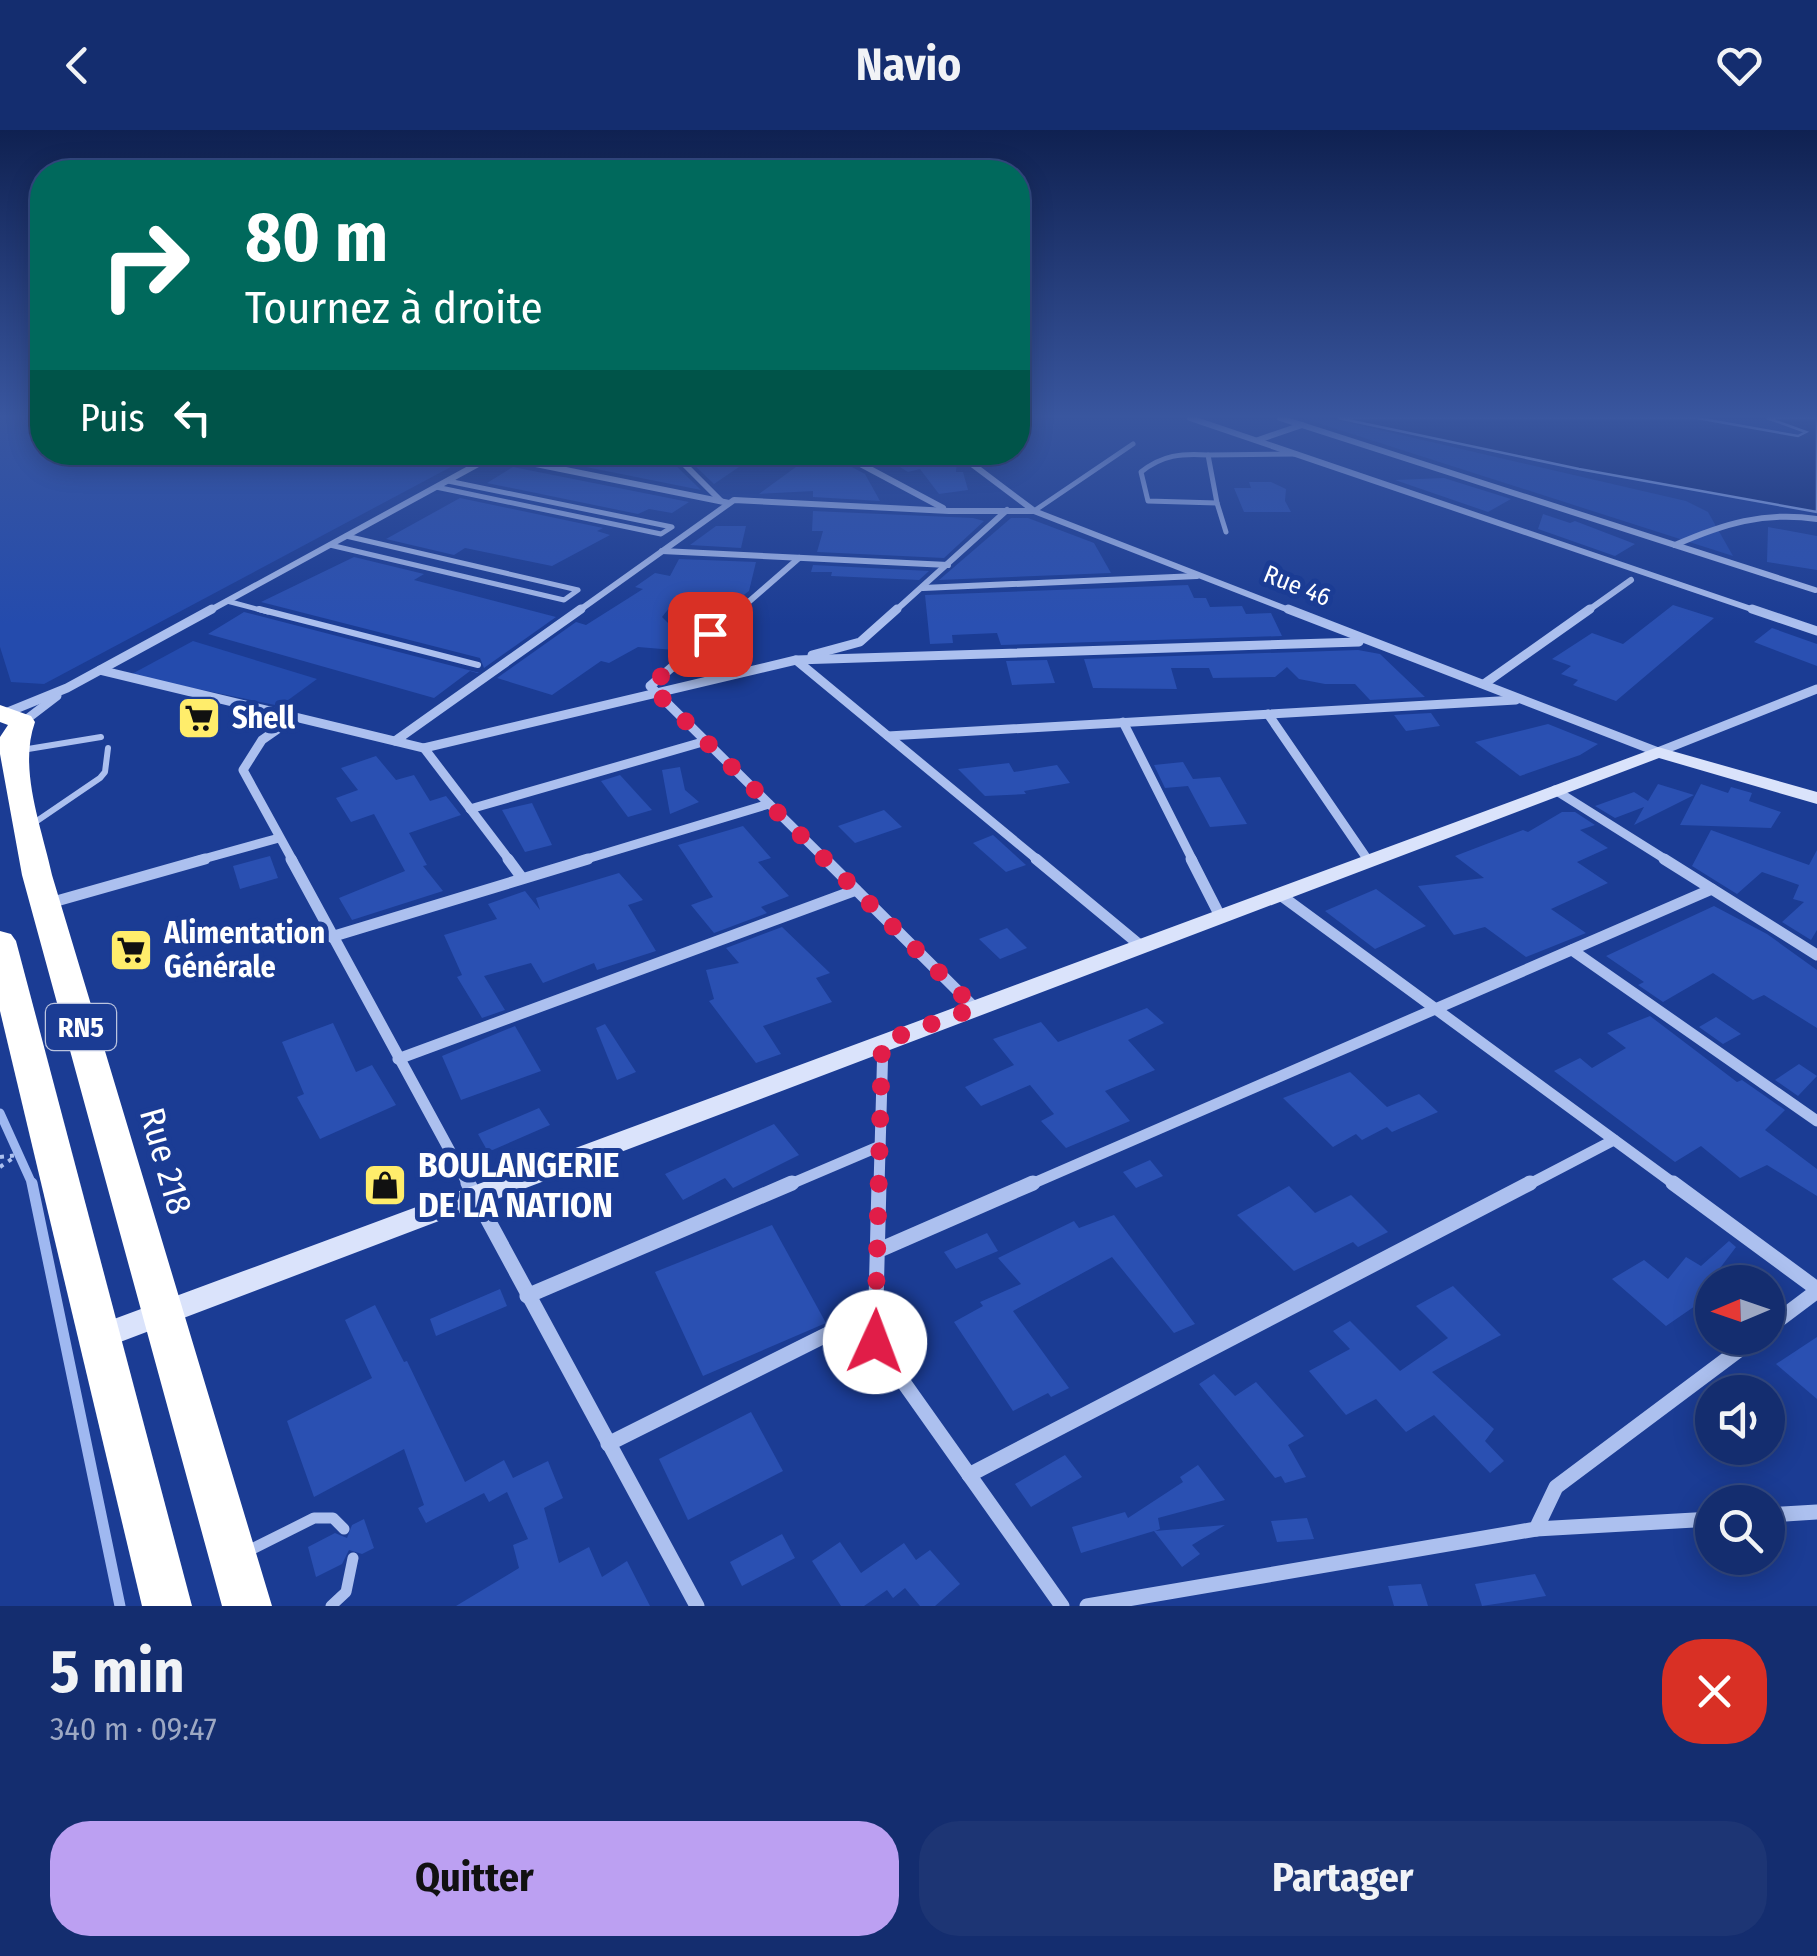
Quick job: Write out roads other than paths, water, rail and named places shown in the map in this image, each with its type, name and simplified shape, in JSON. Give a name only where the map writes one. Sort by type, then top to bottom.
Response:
[{"type":"highway","name":"Rue 218","points":[[10,731],[46,904],[247,1606]]},
{"type":"highway","name":"RN5","points":[[0,941],[97,1338],[168,1606]]},
{"type":"street","points":[[10,731],[67,688],[436,487]]},
{"type":"street","name":"Rue 46","points":[[653,487],[725,502],[1034,511],[1658,752],[1817,798]]},
{"type":"street","points":[[395,741],[725,502],[709,487]]},
{"type":"street","points":[[903,487],[948,511]]},
{"type":"street","points":[[1002,487],[1034,511]]},
{"type":"street","points":[[1393,487],[1817,631]]},
{"type":"street","points":[[1495,487],[1815,590]]},
{"type":"street","points":[[100,670],[424,748],[860,642],[1007,510]]},
{"type":"street","points":[[1676,545],[1729,521],[1781,512],[1817,518]]},
{"type":"street","points":[[662,551],[948,565]]},
{"type":"street","points":[[800,558],[650,686],[975,1008]]},
{"type":"street","points":[[923,588],[1205,575]]},
{"type":"street","points":[[1484,684],[1630,580]]},
{"type":"street","points":[[796,660],[1366,641]]},
{"type":"street","points":[[796,660],[1141,946]]},
{"type":"street","points":[[10,731],[67,688]]},
{"type":"street","points":[[97,1338],[1817,689]]},
{"type":"street","points":[[888,736],[1521,699]]},
{"type":"street","points":[[1268,714],[1368,860]]},
{"type":"street","points":[[295,717],[262,740],[243,770],[330,938],[697,1606]]},
{"type":"street","points":[[1123,722],[1220,916]]},
{"type":"street","points":[[470,809],[706,741]]},
{"type":"street","points":[[424,748],[522,878]]},
{"type":"street","points":[[1555,790],[1816,953]]},
{"type":"street","points":[[330,938],[769,804]]},
{"type":"street","points":[[46,904],[279,838]]},
{"type":"street","points":[[878,1251],[1712,889]]},
{"type":"street","points":[[398,1059],[856,890]]},
{"type":"street","points":[[1279,894],[1817,1290],[1785,1315]]},
{"type":"street","points":[[1572,950],[1817,1121]]},
{"type":"street","points":[[882,1042],[875,1342],[1062,1606]]},
{"type":"street","points":[[969,1475],[1614,1140]]},
{"type":"street","points":[[528,1296],[880,1146]]},
{"type":"street","points":[[608,1444],[876,1310]]},
{"type":"street","points":[[1536,1529],[1556,1488],[1732,1355]]},
{"type":"street","points":[[1785,1515],[1817,1512]]},
{"type":"street","points":[[1086,1606],[1536,1529],[1695,1520]]},
{"type":"lane","points":[[436,487],[661,534],[672,526],[477,487]]},
{"type":"lane","points":[[1034,511],[1070,487]]},
{"type":"lane","points":[[1145,487],[1148,501],[1216,503]]},
{"type":"lane","points":[[1213,487],[1226,532]]},
{"type":"lane","points":[[330,545],[564,600],[578,590],[346,536]]},
{"type":"lane","points":[[227,601],[478,665]]},
{"type":"lane","points":[[10,731],[101,737]]},
{"type":"lane","points":[[28,827],[100,778],[105,772],[108,748]]},
{"type":"lane","points":[[233,1558],[314,1518],[333,1518],[344,1529]]},
{"type":"lane","points":[[331,1606],[340,1601],[352,1583],[353,1558]]},
{"type":"waterway","points":[[0,1113],[32,1184]]},
{"type":"waterway","points":[[32,1184],[120,1606]]},
{"type":"place","name":"Shell","points":[[199,718]]},
{"type":"place","name":"Alimentation Générale","points":[[131,950]]},
{"type":"place","name":"BOULANGERIE DE LA NATION","points":[[385,1185]]}]
